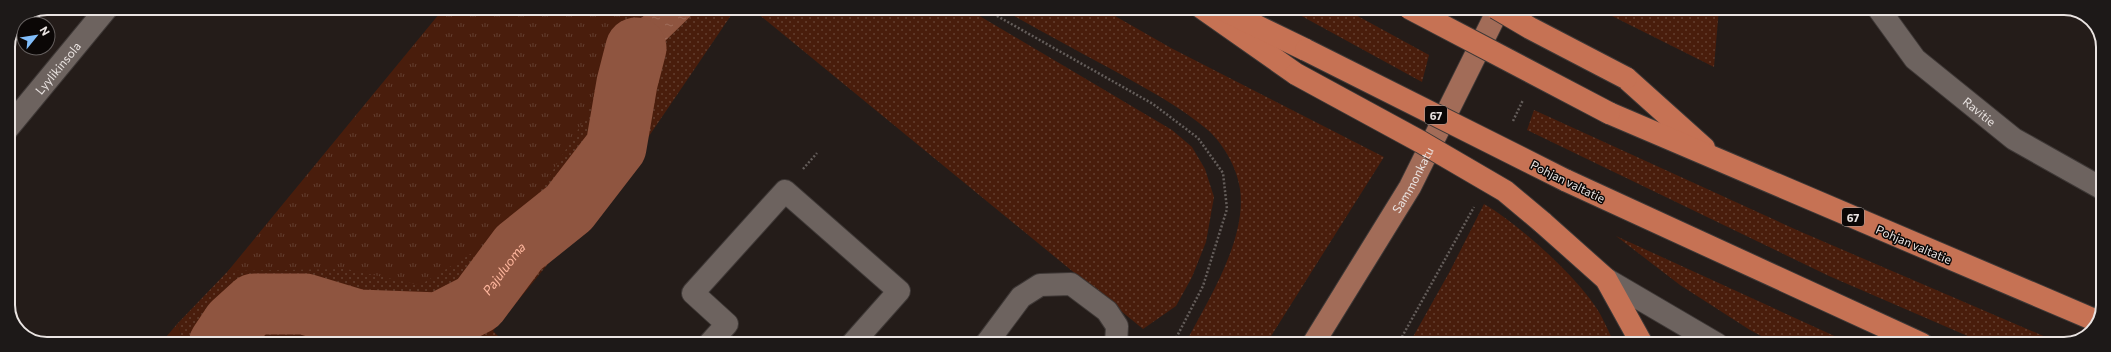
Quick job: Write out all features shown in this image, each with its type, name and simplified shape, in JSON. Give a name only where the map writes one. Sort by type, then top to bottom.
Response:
[{"type":"highway","points":[[1212,15],[1296,74],[1421,142],[1505,191],[1606,279],[1638,337]]},
{"type":"highway","name":"Pohjan valtatie","points":[[1234,15],[1565,180],[1907,337]]},
{"type":"highway","name":"Pohjan valtatie","points":[[1422,15],[1609,113],[2093,319]]},
{"type":"highway","points":[[1508,15],[1626,78],[1719,160]]},
{"type":"main road","name":"Sammonkatu","points":[[1317,337],[1410,187],[1496,15]]},
{"type":"street","name":"Lyylikinsola","points":[[15,120],[101,15]]},
{"type":"street","name":"Ravitie","points":[[1883,15],[1915,59],[2014,139],[2096,185]]},
{"type":"street","points":[[715,337],[727,324],[694,293],[785,191],[899,291],[858,337]]},
{"type":"street","points":[[1606,279],[1703,337]]},
{"type":"street","points":[[991,337],[1021,297],[1040,285],[1071,284],[1107,311],[1117,326],[1116,337]]},
{"type":"path","points":[[995,15],[1153,104],[1198,138],[1223,173],[1227,210],[1203,286],[1177,337]]},
{"type":"green space","points":[[438,15],[623,15],[613,30],[587,115],[520,224],[420,285],[346,269],[228,271]]},
{"type":"green space","points":[[519,15],[731,15],[630,164],[493,331],[499,337],[181,337],[178,323],[228,271]]},
{"type":"green space","points":[[760,15],[978,15],[1172,130],[1192,147],[1205,169],[1214,197],[1206,242],[1192,277],[1176,306],[1143,329]]},
{"type":"green space","points":[[1013,15],[1113,15],[1171,48],[1384,157],[1270,337],[1189,337],[1224,269],[1238,229],[1241,208],[1240,189],[1233,165],[1220,143],[1209,131],[1186,113]]},
{"type":"green space","points":[[1300,15],[1356,15],[1429,55],[1422,82]]},
{"type":"green space","points":[[1610,15],[1718,15],[1714,67]]},
{"type":"green space","points":[[1534,110],[1799,231],[2046,337],[1970,337],[1829,276],[1527,130]]},
{"type":"green space","points":[[1484,204],[1512,223],[1559,264],[1598,310],[1612,337],[1413,337],[1450,271]]},
{"type":"green space","points":[[1616,236],[1837,337],[1763,337],[1680,285]]},
{"type":"green space","points":[[178,323],[181,337],[166,337]]},
{"type":"water","points":[[645,15],[692,15],[661,45],[645,82],[637,121],[603,136],[613,61],[636,22]]},
{"type":"waterway","name":"Pajuluoma","points":[[224,337],[233,323],[254,304],[305,304],[358,320],[439,323],[478,303],[519,248],[569,208],[616,147],[627,83],[636,48]]}]
